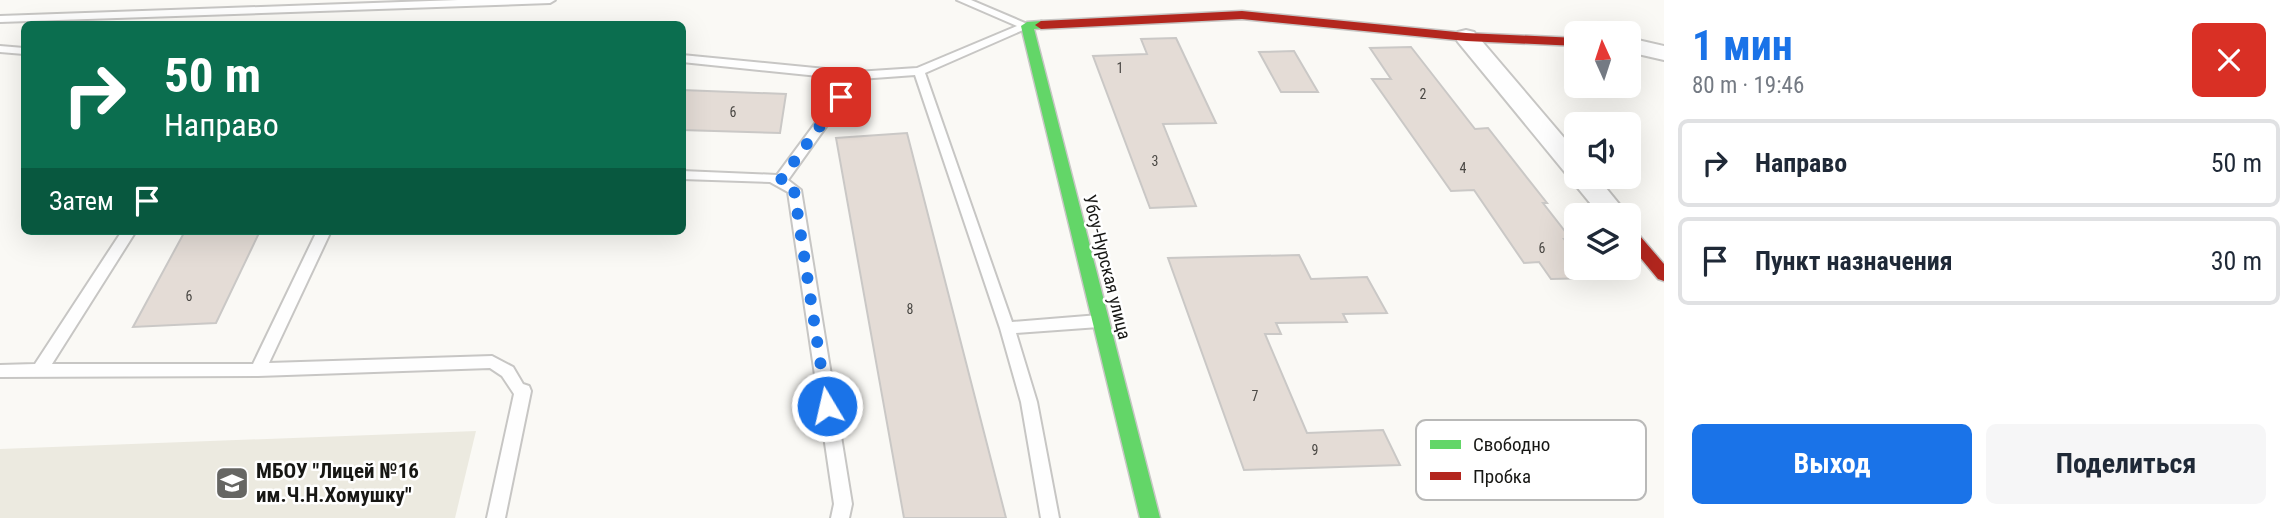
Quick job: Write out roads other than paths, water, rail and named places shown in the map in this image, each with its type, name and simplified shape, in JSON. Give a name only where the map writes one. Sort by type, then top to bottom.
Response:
[{"type":"street","points":[[1027,26],[1242,15],[1466,37],[1564,41]]},
{"type":"street","name":"Убсу-Нурская улица","points":[[1027,26],[1150,518]]},
{"type":"street","points":[[1466,37],[1564,154]]},
{"type":"street","points":[[1642,48],[1664,53]]},
{"type":"street","points":[[1593,189],[1605,203]]},
{"type":"street","points":[[1641,247],[1664,275]]},
{"type":"lane","points":[[0,19],[550,0]]},
{"type":"lane","points":[[962,0],[1027,26]]},
{"type":"lane","points":[[686,58],[856,76],[919,71],[1027,26]]},
{"type":"lane","points":[[0,49],[21,51]]},
{"type":"lane","points":[[919,71],[1007,328],[1029,402],[1050,518]]},
{"type":"lane","points":[[780,181],[856,76]]},
{"type":"lane","points":[[686,175],[780,181],[794,190],[842,504],[840,518]]},
{"type":"lane","points":[[40,370],[126,235]]},
{"type":"lane","points":[[258,370],[322,235]]},
{"type":"lane","points":[[1007,328],[1101,321]]},
{"type":"lane","points":[[0,371],[258,370],[492,362],[512,375],[517,388],[523,391],[496,518]]},
{"type":"place","name":"МБОУ \"Лицей №16 им.Ч.Н.Хомушку\"","points":[[232,483]]}]
